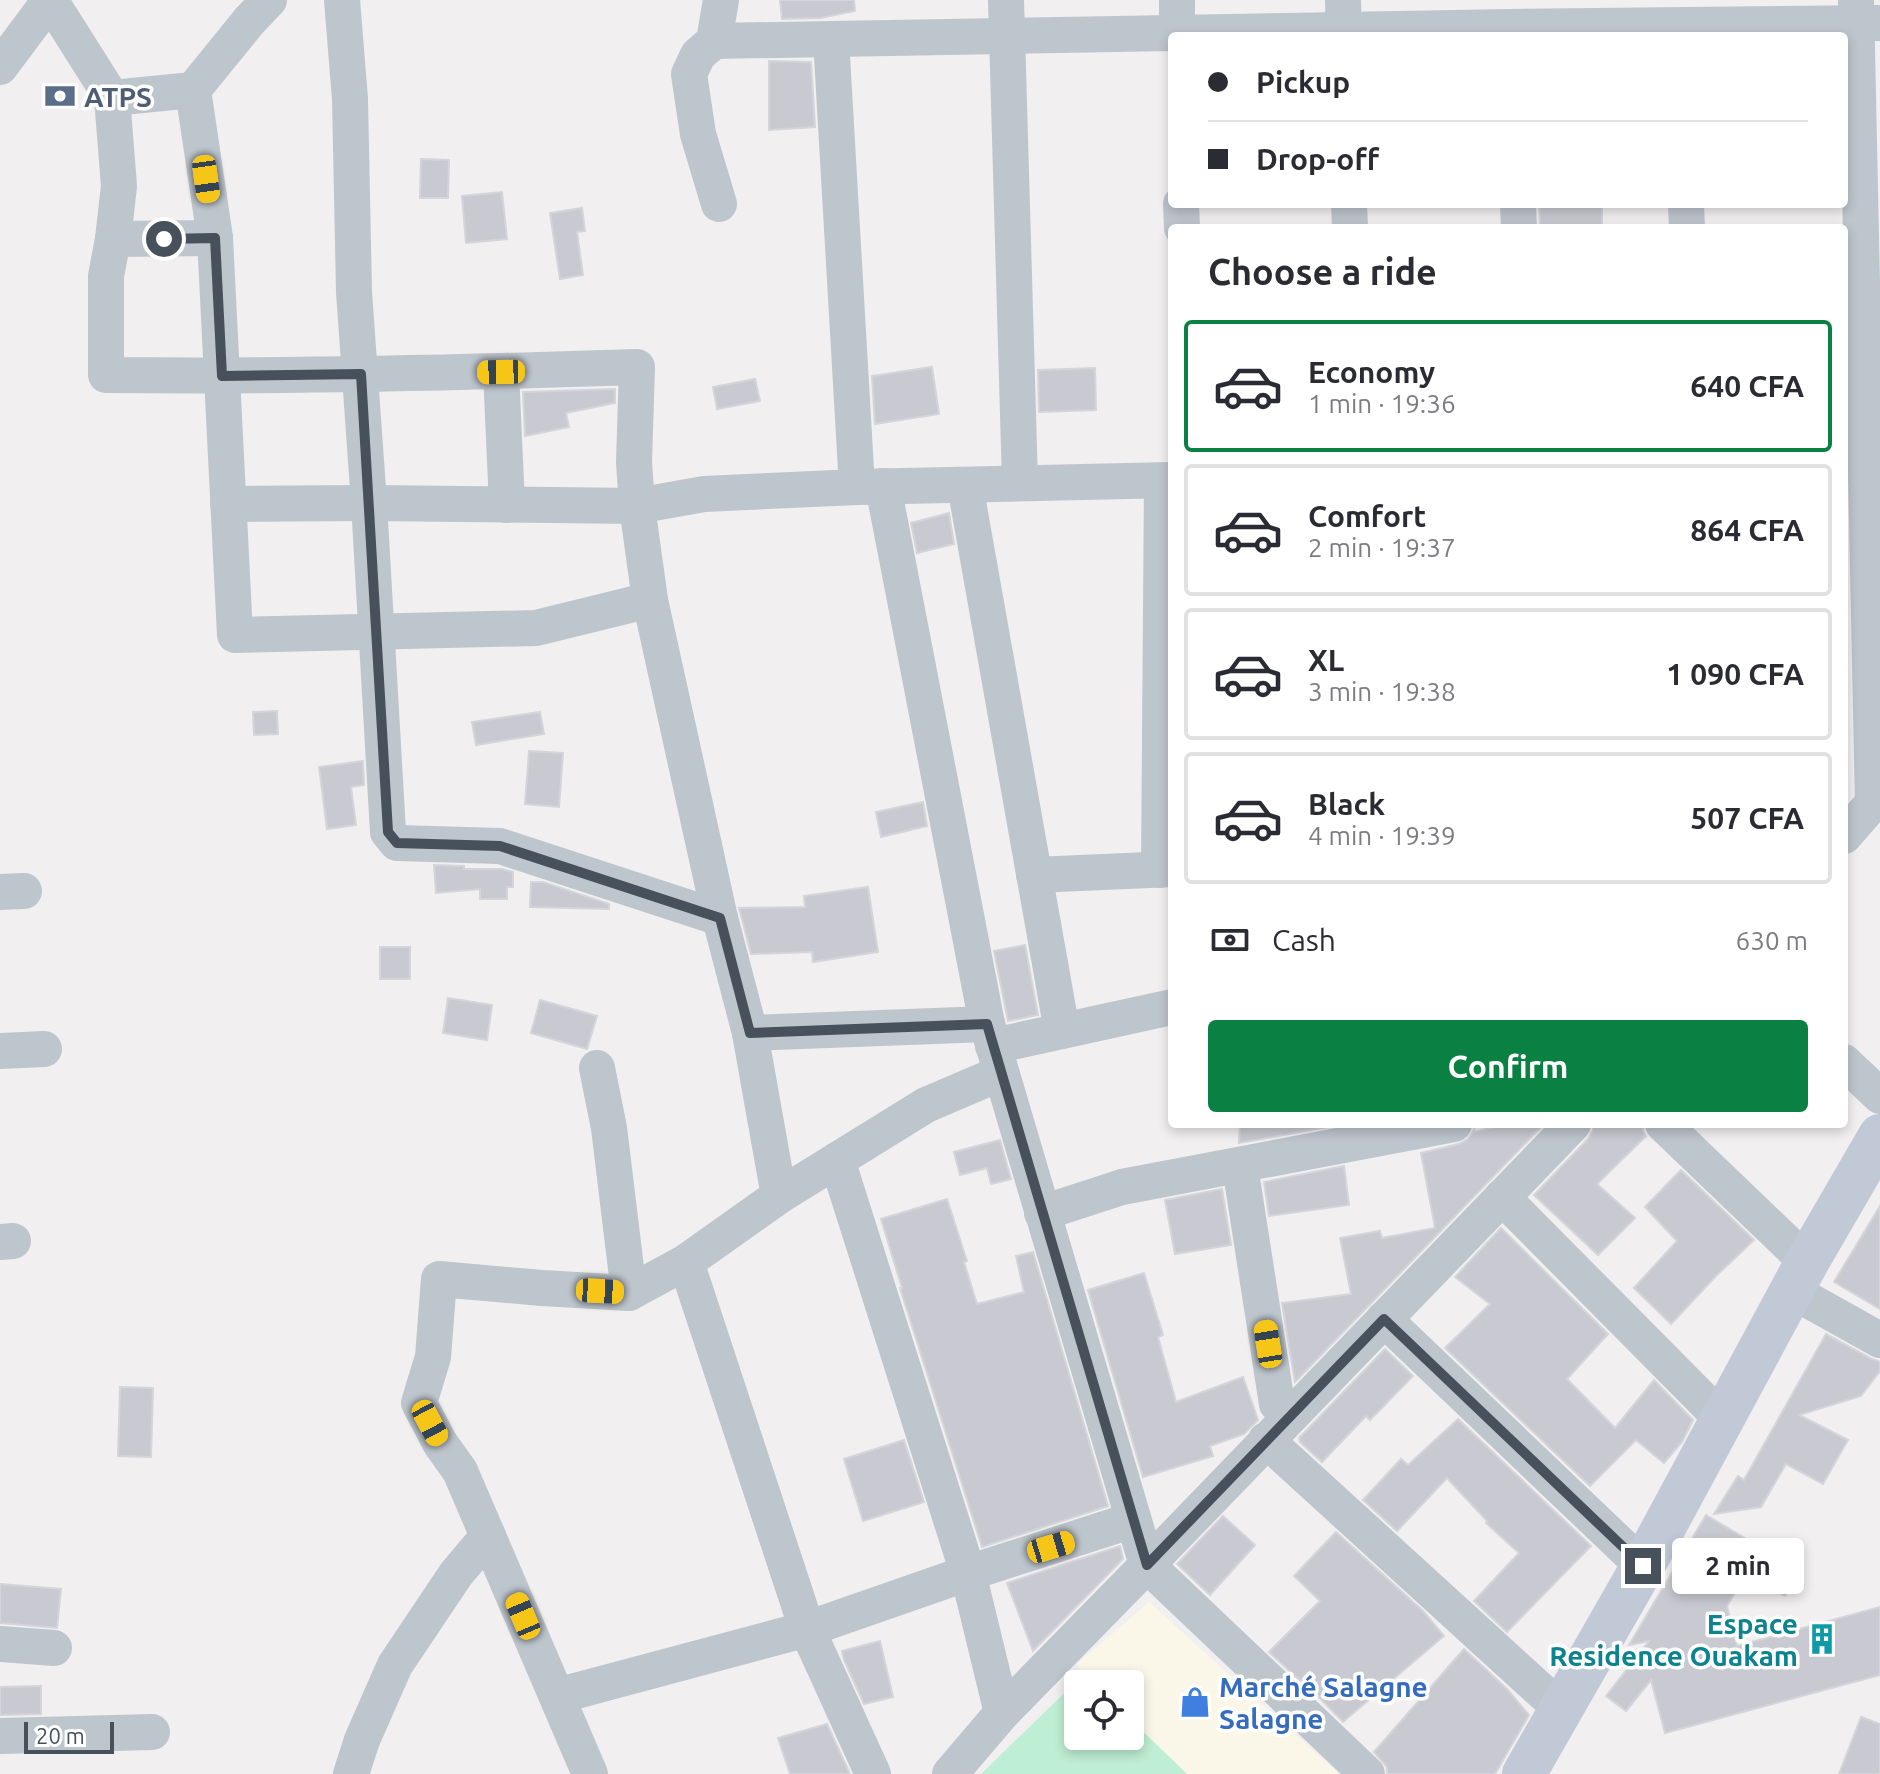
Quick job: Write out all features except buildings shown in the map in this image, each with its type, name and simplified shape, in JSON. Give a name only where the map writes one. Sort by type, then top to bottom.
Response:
[{"type":"street","points":[[0,67],[50,0],[112,98],[119,186],[106,276],[106,375],[501,372],[637,367],[634,462],[650,600],[720,918],[750,1033],[779,1196]]},
{"type":"street","points":[[112,98],[193,90],[269,0]]},
{"type":"street","points":[[342,0],[350,99],[354,292],[388,832],[397,843],[500,846],[720,918]]},
{"type":"street","points":[[719,204],[698,134],[689,74],[698,55],[714,41],[721,0]]},
{"type":"street","points":[[1006,0],[1020,483]]},
{"type":"street","points":[[714,41],[1006,36],[1177,23],[1683,21],[1864,15],[1864,632],[1876,800],[1848,832]]},
{"type":"street","points":[[831,39],[870,487],[994,1048],[1133,1520],[1147,1565],[1367,1774]]},
{"type":"street","points":[[193,90],[215,238],[235,635],[536,628],[650,600]]},
{"type":"street","points":[[113,239],[215,238]]},
{"type":"street","points":[[501,372],[507,505]]},
{"type":"street","points":[[228,504],[637,506],[704,494],[1167,480],[1166,870],[1034,875]]},
{"type":"street","points":[[965,485],[1062,1031]]},
{"type":"street","points":[[750,1033],[994,1048],[1168,1008]]},
{"type":"street","points":[[590,1774],[460,1471],[440,1443],[419,1403],[433,1357],[439,1279],[629,1293],[686,1262],[779,1196],[926,1105],[994,1048]]},
{"type":"street","points":[[0,1051],[44,1049]]},
{"type":"street","points":[[1848,1066],[1880,1096]]},
{"type":"street","points":[[597,1068],[609,1128],[629,1293]]},
{"type":"street","points":[[1042,1213],[1122,1187],[1434,1128]]},
{"type":"street","points":[[950,1774],[1002,1713],[1569,1128]]},
{"type":"street","points":[[1667,1128],[1799,1276],[1880,1340]]},
{"type":"street","points":[[1524,1774],[1643,1566],[1799,1276],[1880,1136]]},
{"type":"street","points":[[837,1160],[968,1573],[1002,1713]]},
{"type":"street","points":[[1240,1166],[1277,1404],[1291,1414]]},
{"type":"street","points":[[1502,1197],[1722,1419]]},
{"type":"street","points":[[686,1262],[807,1629],[873,1774]]},
{"type":"street","points":[[1384,1319],[1643,1566]]},
{"type":"street","points":[[1266,1440],[1561,1709]]},
{"type":"street","points":[[557,1696],[807,1629],[1133,1520]]},
{"type":"street","points":[[351,1774],[362,1740],[395,1665],[456,1574],[488,1536]]},
{"type":"street","points":[[0,1644],[54,1648]]},
{"type":"street","points":[[0,1736],[152,1732]]},
{"type":"shaded area","name":"Marché Salagne Salagne","points":[[1149,1602],[1339,1774],[1187,1774],[1144,1733],[1144,1670],[1080,1670],[1077,1664]]},
{"type":"green space","points":[[1064,1693],[1064,1750],[1144,1750],[1144,1733],[1187,1774],[981,1774]]},
{"type":"place","name":"ATPS","points":[[60,96]]},
{"type":"place","name":"Espace Residence Ouakam","points":[[1822,1639]]},
{"type":"place","name":"Marché Salagne Salagne","points":[[1195,1702]]},
{"type":"route","points":[[164,239],[215,238],[222,376],[361,374],[388,832],[397,843],[500,846],[720,918],[750,1033],[987,1024],[1147,1565],[1384,1319],[1643,1566]]}]
